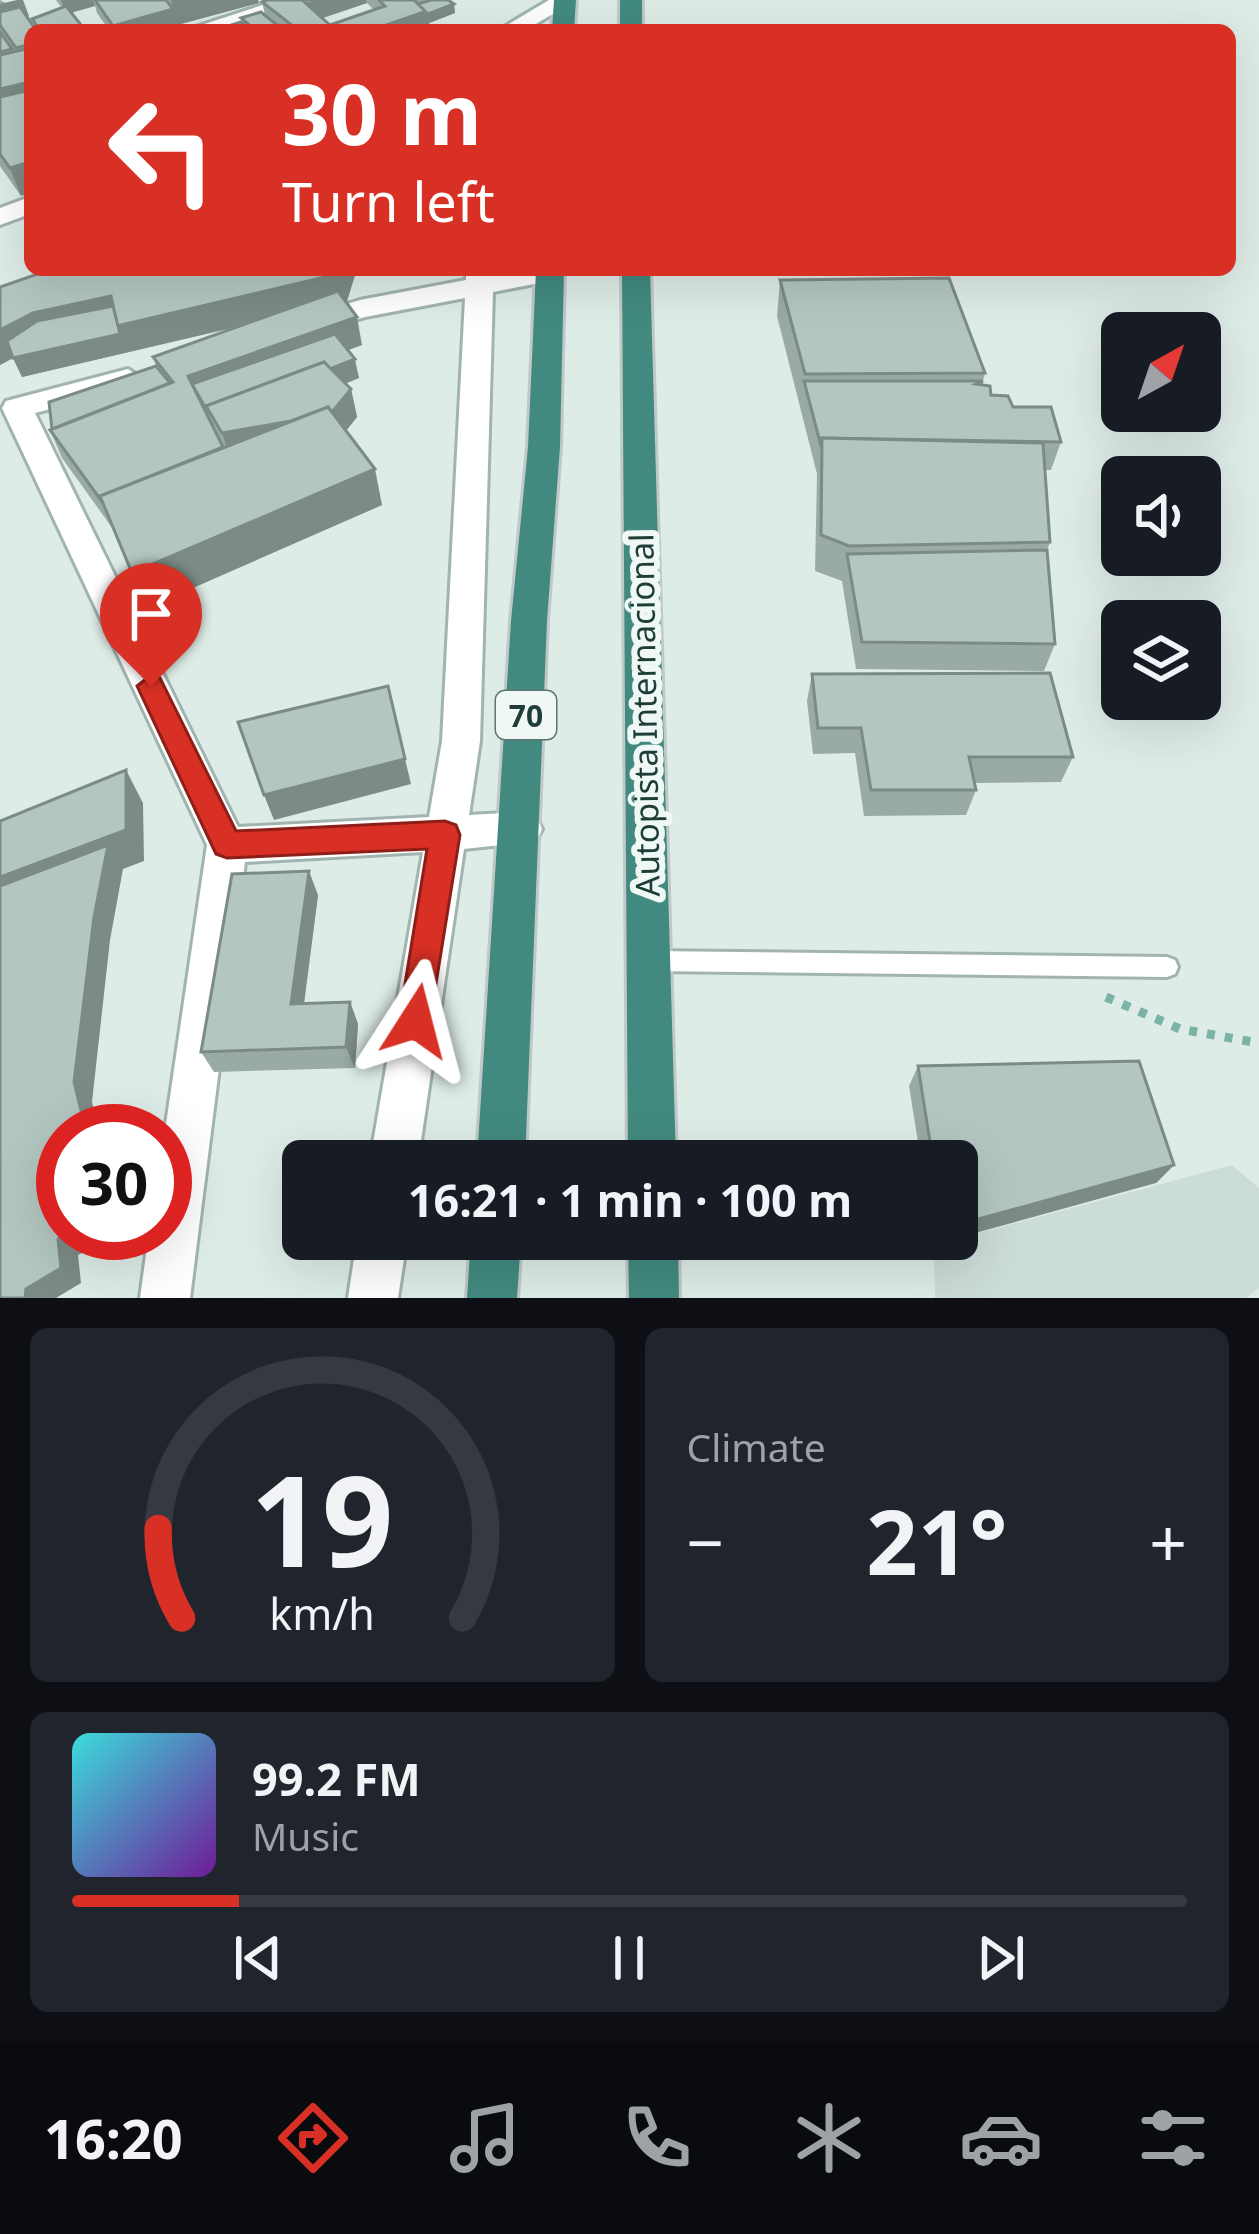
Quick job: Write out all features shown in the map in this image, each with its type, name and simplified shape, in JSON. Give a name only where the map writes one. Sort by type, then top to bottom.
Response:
[{"type":"highway","name":"70","points":[[502,1140],[550,276]]},
{"type":"highway","name":"Autopista Internacional","points":[[636,276],[652,1140]]},
{"type":"highway","points":[[493,1298],[495,1260]]},
{"type":"highway","points":[[653,1260],[654,1298]]},
{"type":"street","points":[[215,24],[302,0]]},
{"type":"street","points":[[521,24],[566,0]]},
{"type":"street","points":[[273,336],[479,278],[460,741],[397,1140]]},
{"type":"street","points":[[165,369],[17,408],[227,844],[165,1298]]},
{"type":"street","points":[[227,844],[522,829]]},
{"type":"street","points":[[373,1298],[379,1260]]},
{"type":"lane","points":[[648,961],[1167,967]]},
{"type":"path","points":[[1047,965],[1156,1024],[1232,1042],[1259,1043]]},
{"type":"shaded area","points":[[1232,1165],[1259,1188],[1259,1288],[1246,1298],[935,1298],[934,1260],[978,1260],[978,1233]]},
{"type":"building","points":[[95,0],[166,0],[173,9],[120,24],[112,24]]},
{"type":"building","points":[[302,0],[329,24],[290,24],[262,2]]},
{"type":"building","points":[[379,0],[414,0],[427,11],[389,24],[333,24],[385,6]]},
{"type":"building","points":[[431,0],[454,4],[428,14],[418,4]]},
{"type":"building","points":[[66,6],[80,24],[36,24],[32,19]]},
{"type":"building","points":[[20,7],[32,24],[24,24],[24,46],[16,48],[0,25],[0,12]]},
{"type":"building","points":[[261,12],[276,24],[248,24],[241,18]]},
{"type":"building","points":[[0,32],[12,49],[0,52]]},
{"type":"building","points":[[24,49],[24,83],[0,89],[0,55]]},
{"type":"building","points":[[24,91],[24,164],[10,168],[0,154],[0,97]]},
{"type":"building","points":[[32,276],[329,276],[117,326],[111,296],[33,313],[0,330],[0,287]]},
{"type":"building","points":[[949,278],[985,373],[805,374],[780,280]]},
{"type":"building","points":[[338,291],[357,317],[188,376],[223,447],[100,496],[103,503],[50,430],[173,382],[153,357]]},
{"type":"building","points":[[113,306],[120,334],[13,358],[7,341],[37,321]]},
{"type":"building","points":[[335,334],[355,359],[330,369],[324,362],[206,406],[209,414],[192,384]]},
{"type":"building","points":[[324,362],[351,389],[332,412],[328,407],[291,421],[222,433],[206,406]]},
{"type":"building","points":[[156,366],[170,383],[52,429],[49,402]]},
{"type":"building","points":[[804,381],[983,381],[976,384],[990,386],[991,395],[1008,396],[1013,407],[1051,407],[1061,442],[822,438],[821,446]]},
{"type":"building","points":[[328,407],[375,469],[132,573],[100,496]]},
{"type":"building","points":[[822,438],[1043,443],[1050,542],[849,546],[821,535]]},
{"type":"building","points":[[1047,550],[1055,644],[862,642],[847,554]]},
{"type":"building","points":[[1050,673],[1073,757],[969,757],[976,790],[871,790],[861,728],[818,728],[812,674]]},
{"type":"building","points":[[388,686],[405,759],[264,795],[238,722]]},
{"type":"building","points":[[126,770],[126,830],[0,877],[0,821]]},
{"type":"building","points":[[108,845],[94,917],[74,1082],[79,1104],[36,1104],[36,1260],[60,1260],[61,1268],[26,1289],[25,1298],[0,1298],[0,886]]},
{"type":"building","points":[[309,871],[291,1004],[350,1002],[346,1047],[201,1052],[232,874]]},
{"type":"building","points":[[1139,1061],[1174,1165],[978,1219],[978,1140],[930,1140],[918,1066]]},
{"type":"route","points":[[151,686],[227,844],[445,835],[416,1021]]}]
